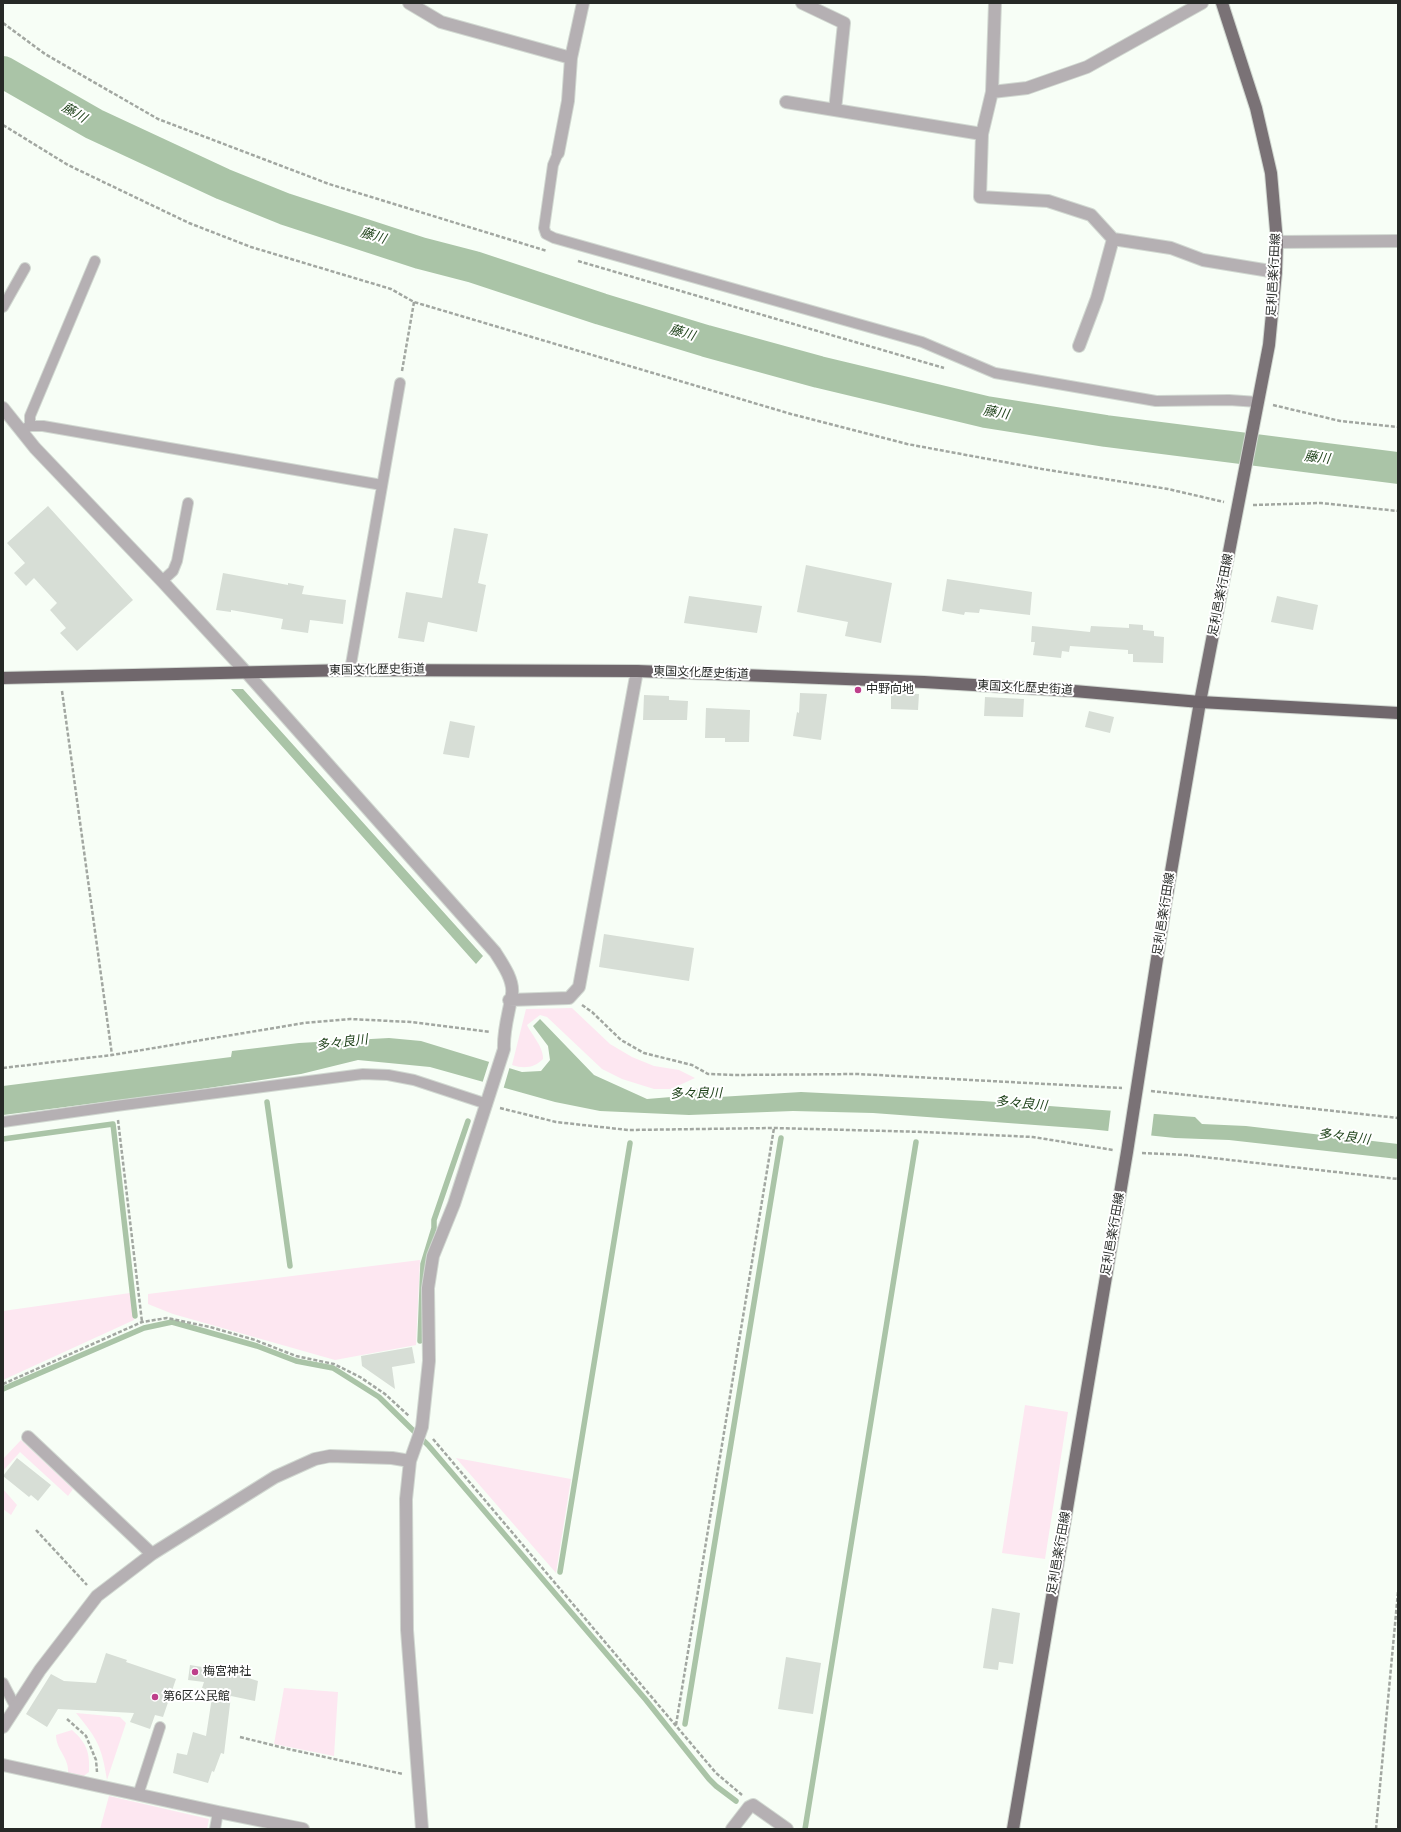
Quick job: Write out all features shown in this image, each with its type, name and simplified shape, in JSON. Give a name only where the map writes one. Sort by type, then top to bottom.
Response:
[{"type":"highway","name":"東国文化歴史街道","points":[[3,678],[350,670],[637,671],[924,682],[1074,691],[1200,702],[1398,713]]},
{"type":"main road","name":"足利邑楽行田線","points":[[1013,1829],[1128,1150],[1165,909],[1200,702],[1269,345],[1276,272],[1277,242],[1271,173],[1256,108],[1222,3]]},
{"type":"street","points":[[409,3],[441,22],[571,58]]},
{"type":"street","points":[[558,153],[568,101],[571,58],[583,3]]},
{"type":"street","points":[[802,3],[844,23],[835,110]]},
{"type":"street","points":[[995,3],[992,92],[982,134],[980,197],[1048,201],[1091,215],[1113,239],[1170,248],[1203,260],[1276,272]]},
{"type":"street","points":[[992,92],[1027,88],[1087,67],[1202,3]]},
{"type":"street","points":[[786,102],[982,134]]},
{"type":"street","points":[[1079,346],[1097,298],[1113,239]]},
{"type":"street","points":[[1277,242],[1398,240]]},
{"type":"street","points":[[3,408],[26,428],[35,448],[162,581],[246,672],[495,952],[507,971],[512,993],[509,1000],[504,1043],[488,1102],[454,1204],[433,1256],[428,1288],[429,1361],[422,1427],[410,1461],[406,1499],[408,1630],[422,1829]]},
{"type":"street","points":[[509,1000],[569,998],[579,987],[584,969],[637,671]]},
{"type":"street","points":[[28,1437],[152,1554]]},
{"type":"street","points":[[3,1727],[40,1670],[97,1596],[152,1554],[275,1477],[315,1459],[330,1456],[392,1458],[410,1461]]},
{"type":"street","points":[[3,1765],[303,1829]]},
{"type":"street","points":[[732,1829],[749,1807],[754,1805],[787,1829]]},
{"type":"lane","points":[[558,153],[553,165],[544,228],[546,234],[554,238],[922,342],[996,373],[1156,401],[1229,400],[1257,407]]},
{"type":"lane","points":[[95,261],[26,428],[43,426],[382,485]]},
{"type":"lane","points":[[3,307],[25,268]]},
{"type":"lane","points":[[350,670],[400,383]]},
{"type":"lane","points":[[162,581],[172,571],[176,561],[188,503]]},
{"type":"lane","points":[[3,1122],[363,1074],[388,1075],[414,1080],[488,1102]]},
{"type":"lane","points":[[3,1683],[16,1708]]},
{"type":"lane","points":[[138,1795],[160,1727]]},
{"type":"lane","points":[[214,1829],[218,1812]]},
{"type":"path","points":[[3,23],[45,54],[158,119],[329,184],[549,252]]},
{"type":"path","points":[[3,125],[68,165],[188,223],[251,247],[391,289],[414,302],[791,414],[907,444],[1042,469],[1168,489],[1213,500],[1240,499],[1256,505],[1321,503],[1398,510]]},
{"type":"path","points":[[571,259],[951,369]]},
{"type":"path","points":[[400,383],[414,302]]},
{"type":"path","points":[[1275,405],[1340,421],[1398,427]]},
{"type":"path","points":[[61,677],[64,710],[112,1055]]},
{"type":"path","points":[[569,998],[592,1012],[621,1040],[644,1053],[692,1065],[708,1074],[858,1074],[1036,1083],[1398,1118]]},
{"type":"path","points":[[3,1068],[112,1055],[304,1023],[350,1019],[411,1022],[489,1032],[504,1043]]},
{"type":"path","points":[[488,1102],[556,1122],[612,1129],[774,1128],[1033,1137],[1128,1150],[1186,1154],[1398,1178]]},
{"type":"path","points":[[116,1106],[142,1322]]},
{"type":"path","points":[[676,1725],[774,1128]]},
{"type":"path","points":[[36,1530],[97,1596]]},
{"type":"path","points":[[1376,1829],[1398,1592]]},
{"type":"path","points":[[67,1719],[86,1736],[96,1760],[98,1786]]},
{"type":"path","points":[[240,1737],[418,1777]]},
{"type":"shaded area","points":[[572,1008],[610,1044],[632,1057],[654,1066],[679,1070],[695,1078],[671,1089],[654,1089],[622,1079],[602,1069],[547,1017],[540,1015],[527,1025],[542,1050],[543,1059],[529,1067],[512,1065],[526,1009]]},
{"type":"shaded area","points":[[420,1260],[416,1345],[335,1360],[173,1314],[148,1304],[148,1294]]},
{"type":"shaded area","points":[[130,1293],[134,1320],[3,1380],[3,1311]]},
{"type":"shaded area","points":[[1025,1405],[1068,1412],[1045,1559],[1002,1553]]},
{"type":"shaded area","points":[[21,1440],[73,1489],[68,1496],[20,1452],[3,1471],[3,1459]]},
{"type":"shaded area","points":[[456,1458],[571,1479],[556,1573]]},
{"type":"shaded area","points":[[3,1489],[17,1505],[11,1515],[3,1509]]},
{"type":"shaded area","points":[[284,1688],[338,1692],[334,1756],[274,1744]]},
{"type":"shaded area","points":[[76,1713],[120,1717],[126,1723],[107,1780],[101,1751],[98,1744],[94,1736]]},
{"type":"shaded area","points":[[72,1730],[84,1744],[89,1759],[89,1772],[81,1778],[68,1775],[67,1763],[57,1741],[56,1735]]},
{"type":"shaded area","points":[[109,1796],[209,1819],[207,1829],[100,1829]]},
{"type":"water","points":[[231,689],[243,689],[483,956],[476,964]]},
{"type":"water","name":"多々良川","points":[[540,1019],[594,1075],[647,1099],[671,1097],[696,1088],[706,1095],[719,1097],[801,1092],[983,1101],[1195,1117],[1202,1124],[1246,1126],[1398,1144],[1398,1159],[1229,1140],[1175,1138],[1089,1129],[873,1113],[793,1111],[689,1115],[600,1111],[555,1102],[430,1067],[358,1060],[301,1074],[182,1092],[3,1115],[3,1086],[231,1057],[232,1051],[299,1043],[389,1038],[421,1041],[522,1072],[541,1071],[550,1060],[548,1046],[533,1026]]},
{"type":"pier","points":[[490,1059],[510,1066],[503,1090],[482,1084]]},
{"type":"pier","points":[[1111,1108],[1154,1112],[1151,1137],[1108,1133]]},
{"type":"building","points":[[48,506],[133,600],[77,651],[60,633],[66,628],[50,610],[57,603],[34,578],[26,586],[14,573],[25,563],[7,543]]},
{"type":"building","points":[[454,528],[488,534],[478,583],[486,585],[477,632],[428,622],[424,642],[398,638],[406,592],[442,598]]},
{"type":"building","points":[[806,565],[892,583],[881,643],[845,636],[848,622],[797,612]]},
{"type":"building","points":[[223,573],[288,585],[288,583],[304,586],[302,594],[346,600],[343,624],[310,620],[308,633],[281,629],[283,619],[231,610],[231,612],[216,610]]},
{"type":"building","points":[[947,579],[1032,592],[1030,615],[980,609],[979,613],[965,612],[964,615],[942,611]]},
{"type":"building","points":[[689,596],[762,606],[757,633],[684,623]]},
{"type":"building","points":[[1277,596],[1318,605],[1313,630],[1271,622]]},
{"type":"building","points":[[1129,624],[1143,625],[1143,630],[1154,631],[1154,636],[1164,637],[1163,663],[1133,662],[1133,654],[1128,654],[1128,650],[1070,646],[1069,652],[1062,651],[1061,658],[1033,655],[1035,642],[1031,642],[1032,626],[1090,632],[1091,626],[1129,628]]},
{"type":"building","points":[[800,693],[827,694],[821,740],[793,736],[797,712],[799,713]]},
{"type":"building","points":[[891,693],[919,694],[918,710],[891,709]]},
{"type":"building","points":[[644,695],[669,696],[669,700],[688,701],[687,720],[643,720]]},
{"type":"building","points":[[985,697],[1024,699],[1023,717],[984,716]]},
{"type":"building","points":[[706,708],[750,710],[749,742],[725,742],[725,738],[705,738]]},
{"type":"building","points":[[1089,711],[1114,717],[1110,733],[1085,727]]},
{"type":"building","points":[[450,721],[475,726],[469,758],[443,754]]},
{"type":"building","points":[[604,934],[694,948],[689,981],[599,967]]},
{"type":"building","points":[[412,1347],[415,1363],[392,1367],[395,1389],[362,1366],[361,1356]]},
{"type":"building","points":[[17,1458],[51,1485],[38,1501],[31,1495],[29,1497],[3,1476]]},
{"type":"building","points":[[992,1608],[1020,1613],[1013,1664],[999,1662],[998,1670],[983,1668]]},
{"type":"building","points":[[106,1653],[127,1660],[126,1662],[176,1679],[163,1717],[155,1715],[150,1729],[130,1722],[134,1713],[58,1709],[47,1727],[26,1714],[51,1674],[64,1681],[96,1683]]},
{"type":"building","points":[[786,1657],[821,1663],[813,1714],[778,1709]]},
{"type":"building","points":[[209,1663],[224,1667],[223,1670],[258,1681],[255,1701],[231,1696],[224,1754],[221,1753],[208,1783],[173,1773],[177,1753],[187,1755],[193,1732],[206,1736],[213,1691],[202,1688],[204,1682],[188,1680],[190,1665],[208,1668]]},
{"type":"waterway","name":"藤川","points":[[3,72],[94,124],[223,184],[285,209],[420,253],[474,267],[601,309],[706,341],[819,372],[986,412],[1106,431],[1398,468]]},
{"type":"waterway","points":[[267,1102],[290,1266]]},
{"type":"waterway","points":[[420,1341],[423,1264],[434,1228],[434,1220],[468,1121]]},
{"type":"waterway","points":[[3,1139],[113,1124],[135,1316]]},
{"type":"waterway","points":[[685,1724],[781,1138]]},
{"type":"waterway","points":[[805,1829],[916,1142]]},
{"type":"waterway","points":[[560,1572],[630,1143]]},
{"type":"waterway","points":[[3,1389],[144,1328],[172,1322],[257,1346],[296,1361],[333,1368],[379,1397],[428,1445],[646,1700],[709,1779],[736,1801]]},
{"type":"place","name":"中野向地","points":[[858,690]]},
{"type":"place","name":"梅宮神社","points":[[195,1672]]},
{"type":"place","name":"第6区公民館","points":[[155,1697]]}]
